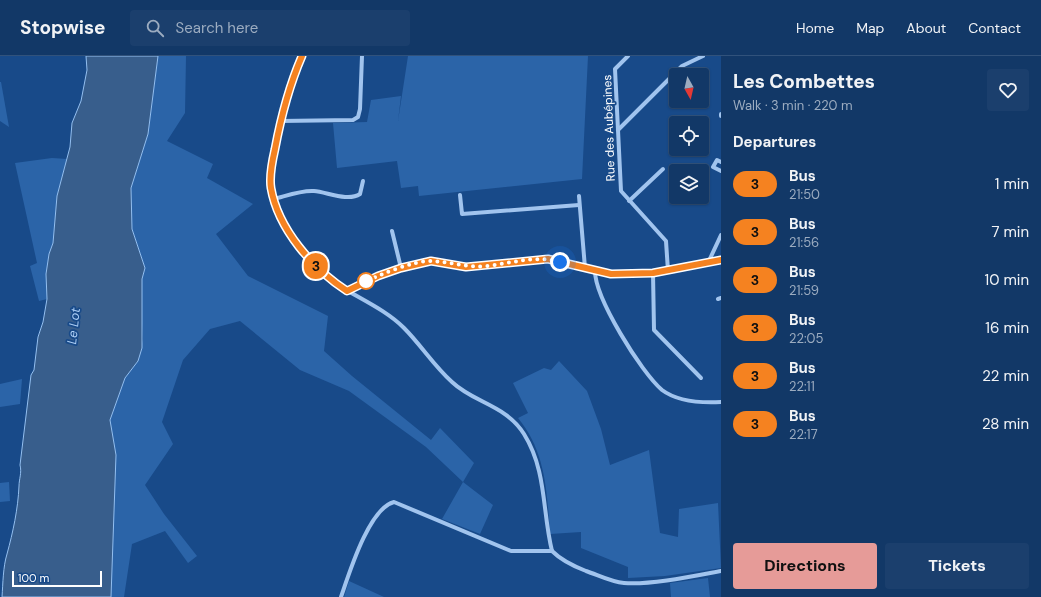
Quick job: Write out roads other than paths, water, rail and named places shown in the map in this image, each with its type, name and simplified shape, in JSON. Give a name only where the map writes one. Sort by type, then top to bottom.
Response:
[{"type":"street","points":[[302,56],[292,80],[280,121],[271,170],[271,188],[274,199],[292,237],[301,250],[319,270],[347,291],[380,310],[404,328],[453,383],[513,419],[530,445],[539,468],[544,488],[548,539],[552,552],[559,559],[608,579],[624,583],[664,580],[721,571]]},
{"type":"street","points":[[280,121],[352,120],[358,117],[360,109],[362,56]]},
{"type":"street","name":"Rue des Aubépines","points":[[628,56],[616,69],[621,191],[666,241],[668,271]]},
{"type":"street","points":[[618,130],[682,66],[703,56]]},
{"type":"street","points":[[721,162],[717,160],[713,168],[721,171]]},
{"type":"street","points":[[629,201],[664,169]]},
{"type":"street","points":[[274,199],[305,192],[357,196],[360,194],[362,182]]},
{"type":"street","points":[[460,195],[462,214],[579,205]]},
{"type":"street","points":[[579,196],[585,268]]},
{"type":"street","points":[[392,231],[401,268]]},
{"type":"street","points":[[708,263],[721,235]]},
{"type":"street","points":[[347,291],[378,276],[401,268],[431,261],[466,267],[548,259],[611,274],[653,273],[721,260]]},
{"type":"street","points":[[595,271],[595,281],[616,327],[637,358],[663,390],[696,403],[721,402]]},
{"type":"street","points":[[653,273],[655,332],[701,378]]},
{"type":"street","points":[[341,597],[366,533],[379,511],[387,503],[394,502],[405,505],[511,551],[552,552]]},
{"type":"water","name":"Le Lot","points":[[86,56],[158,56],[148,134],[131,188],[132,229],[145,268],[142,279],[142,348],[138,361],[125,378],[110,420],[116,455],[111,597],[2,597],[3,575],[18,503],[21,473],[20,465],[31,375],[34,370],[38,337],[43,322],[47,299],[46,274],[49,254],[53,243],[57,196],[70,147],[72,123],[81,101],[87,70]]}]
